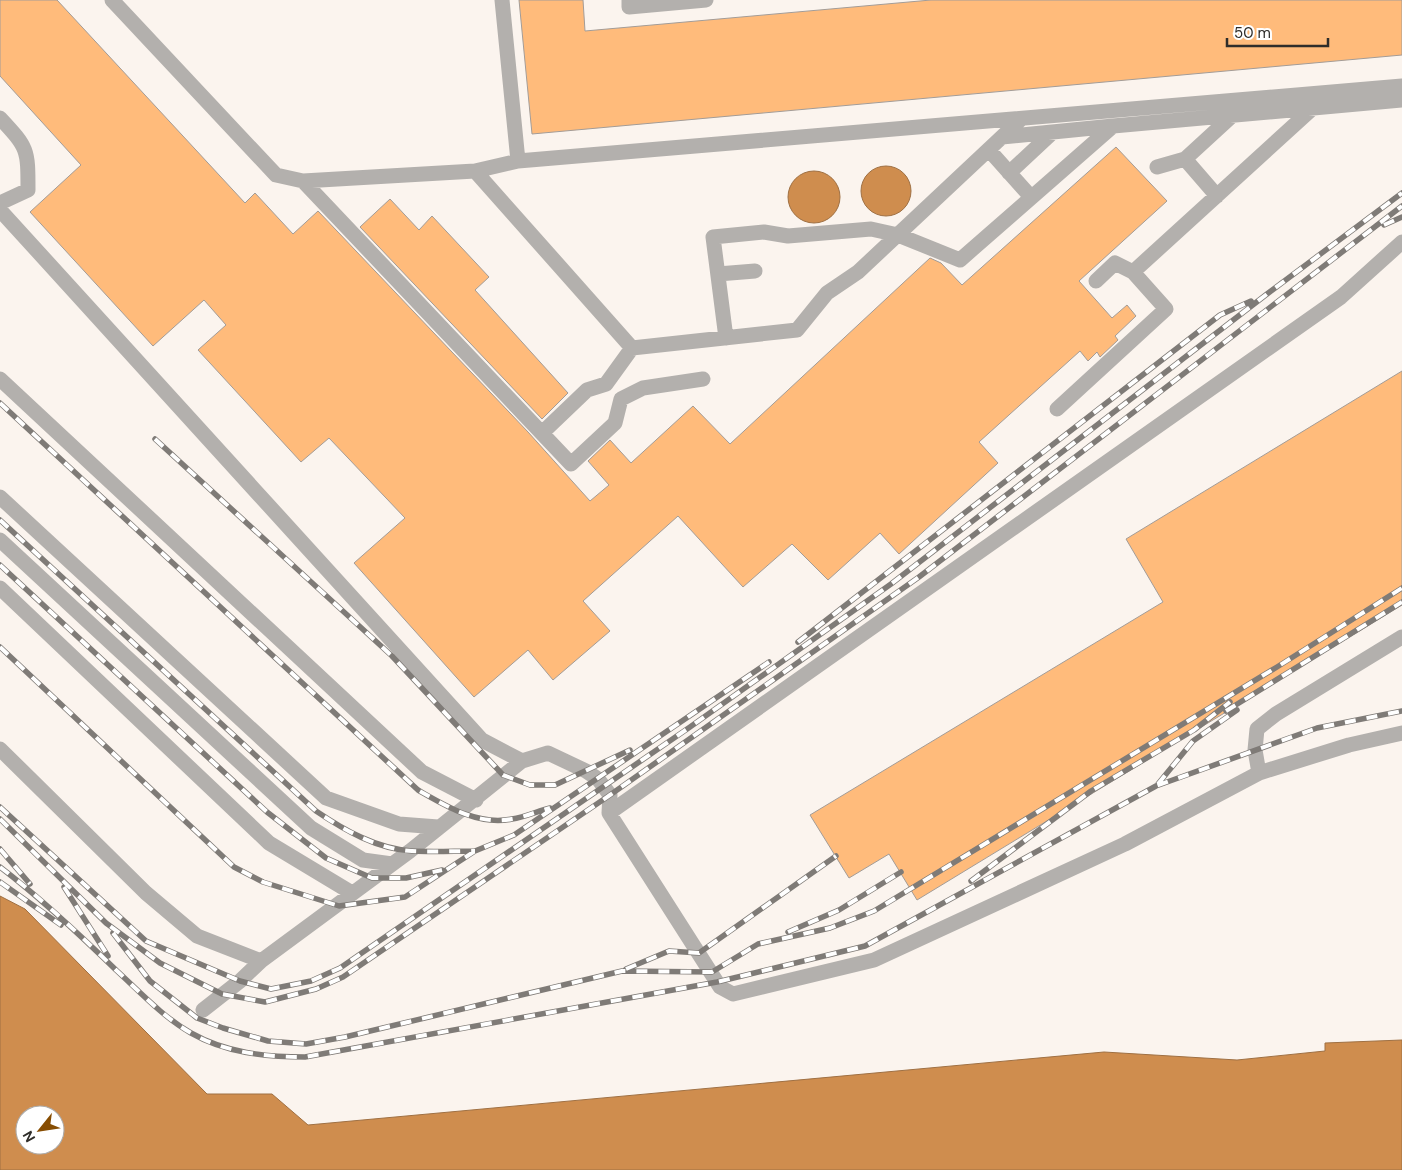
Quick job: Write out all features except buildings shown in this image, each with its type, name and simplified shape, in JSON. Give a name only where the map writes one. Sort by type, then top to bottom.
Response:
[{"type":"street","points":[[112,0],[276,175],[303,181],[475,171],[518,161],[1020,120],[1402,86]]},
{"type":"street","points":[[502,0],[518,161]]},
{"type":"street","points":[[628,0],[629,7],[706,0]]},
{"type":"street","points":[[1002,137],[1402,100]]},
{"type":"street","points":[[1133,272],[1313,108]]},
{"type":"street","points":[[1157,167],[1185,159],[1233,115]]},
{"type":"street","points":[[0,118],[19,138],[28,155],[28,190],[0,203]]},
{"type":"street","points":[[542,433],[587,390],[606,384],[632,348],[797,330],[827,293],[858,272],[1020,120]]},
{"type":"street","points":[[726,338],[713,237],[764,232],[788,236],[870,229],[898,235],[960,260],[1113,126]]},
{"type":"street","points":[[1009,173],[1053,132]]},
{"type":"street","points":[[989,150],[1031,197]]},
{"type":"street","points":[[1185,159],[1217,196]]},
{"type":"street","points":[[475,171],[632,348]]},
{"type":"street","points":[[303,181],[571,464],[614,423],[622,399],[643,388],[704,379]]},
{"type":"street","points":[[0,210],[482,740],[522,760]]},
{"type":"street","points":[[609,813],[1340,297],[1402,242]]},
{"type":"street","points":[[1056,410],[1166,309],[1133,272],[1115,263],[1096,281]]},
{"type":"street","points":[[718,274],[755,271]]},
{"type":"street","points":[[0,379],[422,772],[476,800]]},
{"type":"street","points":[[606,384],[622,399]]},
{"type":"street","points":[[0,497],[326,798],[400,824],[438,827]]},
{"type":"street","points":[[0,540],[311,828],[363,860],[392,864]]},
{"type":"street","points":[[0,588],[269,843],[352,893]]},
{"type":"street","points":[[1259,773],[1255,750],[1257,729],[1276,714],[1402,637]]},
{"type":"street","points":[[203,1010],[240,982],[261,961],[338,906],[352,893],[476,800],[522,760],[548,753],[586,771],[598,780],[610,796],[609,813],[720,987],[732,994],[874,960],[1125,844],[1259,773],[1349,745],[1402,733]]},
{"type":"street","points":[[0,749],[146,893],[197,936],[261,961]]},
{"type":"shaded area","points":[[881,166],[891,166],[904,173],[911,186],[911,196],[904,209],[891,216],[881,216],[872,212],[865,205],[861,196],[861,186],[865,177],[872,170]]},
{"type":"shaded area","points":[[809,171],[819,171],[828,175],[836,183],[840,197],[836,211],[828,219],[819,223],[809,223],[800,219],[792,211],[788,202],[788,192],[792,183],[800,175]]},
{"type":"shaded area","points":[[0,896],[25,909],[207,1094],[272,1094],[308,1125],[1104,1052],[1237,1060],[1325,1051],[1325,1043],[1402,1040],[1402,1170],[0,1170]]},
{"type":"railway","points":[[0,807],[146,941],[240,981],[271,989],[311,981],[340,968],[690,727],[891,584],[1267,294],[1402,193]]},
{"type":"railway","points":[[0,819],[106,923],[160,963],[222,994],[265,1002],[316,989],[343,977],[610,795],[919,577],[1402,206]]},
{"type":"railway","points":[[1384,225],[1402,217]]},
{"type":"railway","points":[[798,642],[1220,315],[1251,301]]},
{"type":"railway","points":[[0,403],[418,790],[451,808],[487,820],[512,819],[550,808]]},
{"type":"railway","points":[[155,439],[392,656],[503,775],[530,785],[555,785],[630,750]]},
{"type":"railway","points":[[0,520],[316,811],[349,831],[386,847],[412,851],[475,851]]},
{"type":"railway","points":[[0,565],[267,812],[326,858],[372,878],[406,878],[442,870]]},
{"type":"railway","points":[[113,933],[150,981],[197,1018],[223,1028],[268,1041],[306,1044],[345,1037],[622,971],[712,972],[758,944],[830,928],[874,911],[1277,667],[1402,588]]},
{"type":"railway","points":[[1226,711],[1402,602]]},
{"type":"railway","points":[[0,647],[234,867],[263,882],[339,906],[405,897],[475,851],[514,835],[769,662]]},
{"type":"railway","points":[[971,881],[1091,791],[1194,730],[1230,702]]},
{"type":"railway","points":[[1158,784],[1193,741],[1237,710]]},
{"type":"railway","points":[[0,867],[45,904],[152,1004],[181,1027],[204,1040],[232,1049],[261,1055],[305,1057],[717,982],[865,946],[1156,786],[1317,728],[1402,711]]},
{"type":"railway","points":[[0,849],[30,884]]},
{"type":"railway","points":[[626,969],[669,951],[699,953],[836,856]]},
{"type":"railway","points":[[788,932],[839,910],[901,872]]},
{"type":"railway","points":[[0,882],[61,925]]},
{"type":"railway","points":[[64,887],[108,956]]}]
